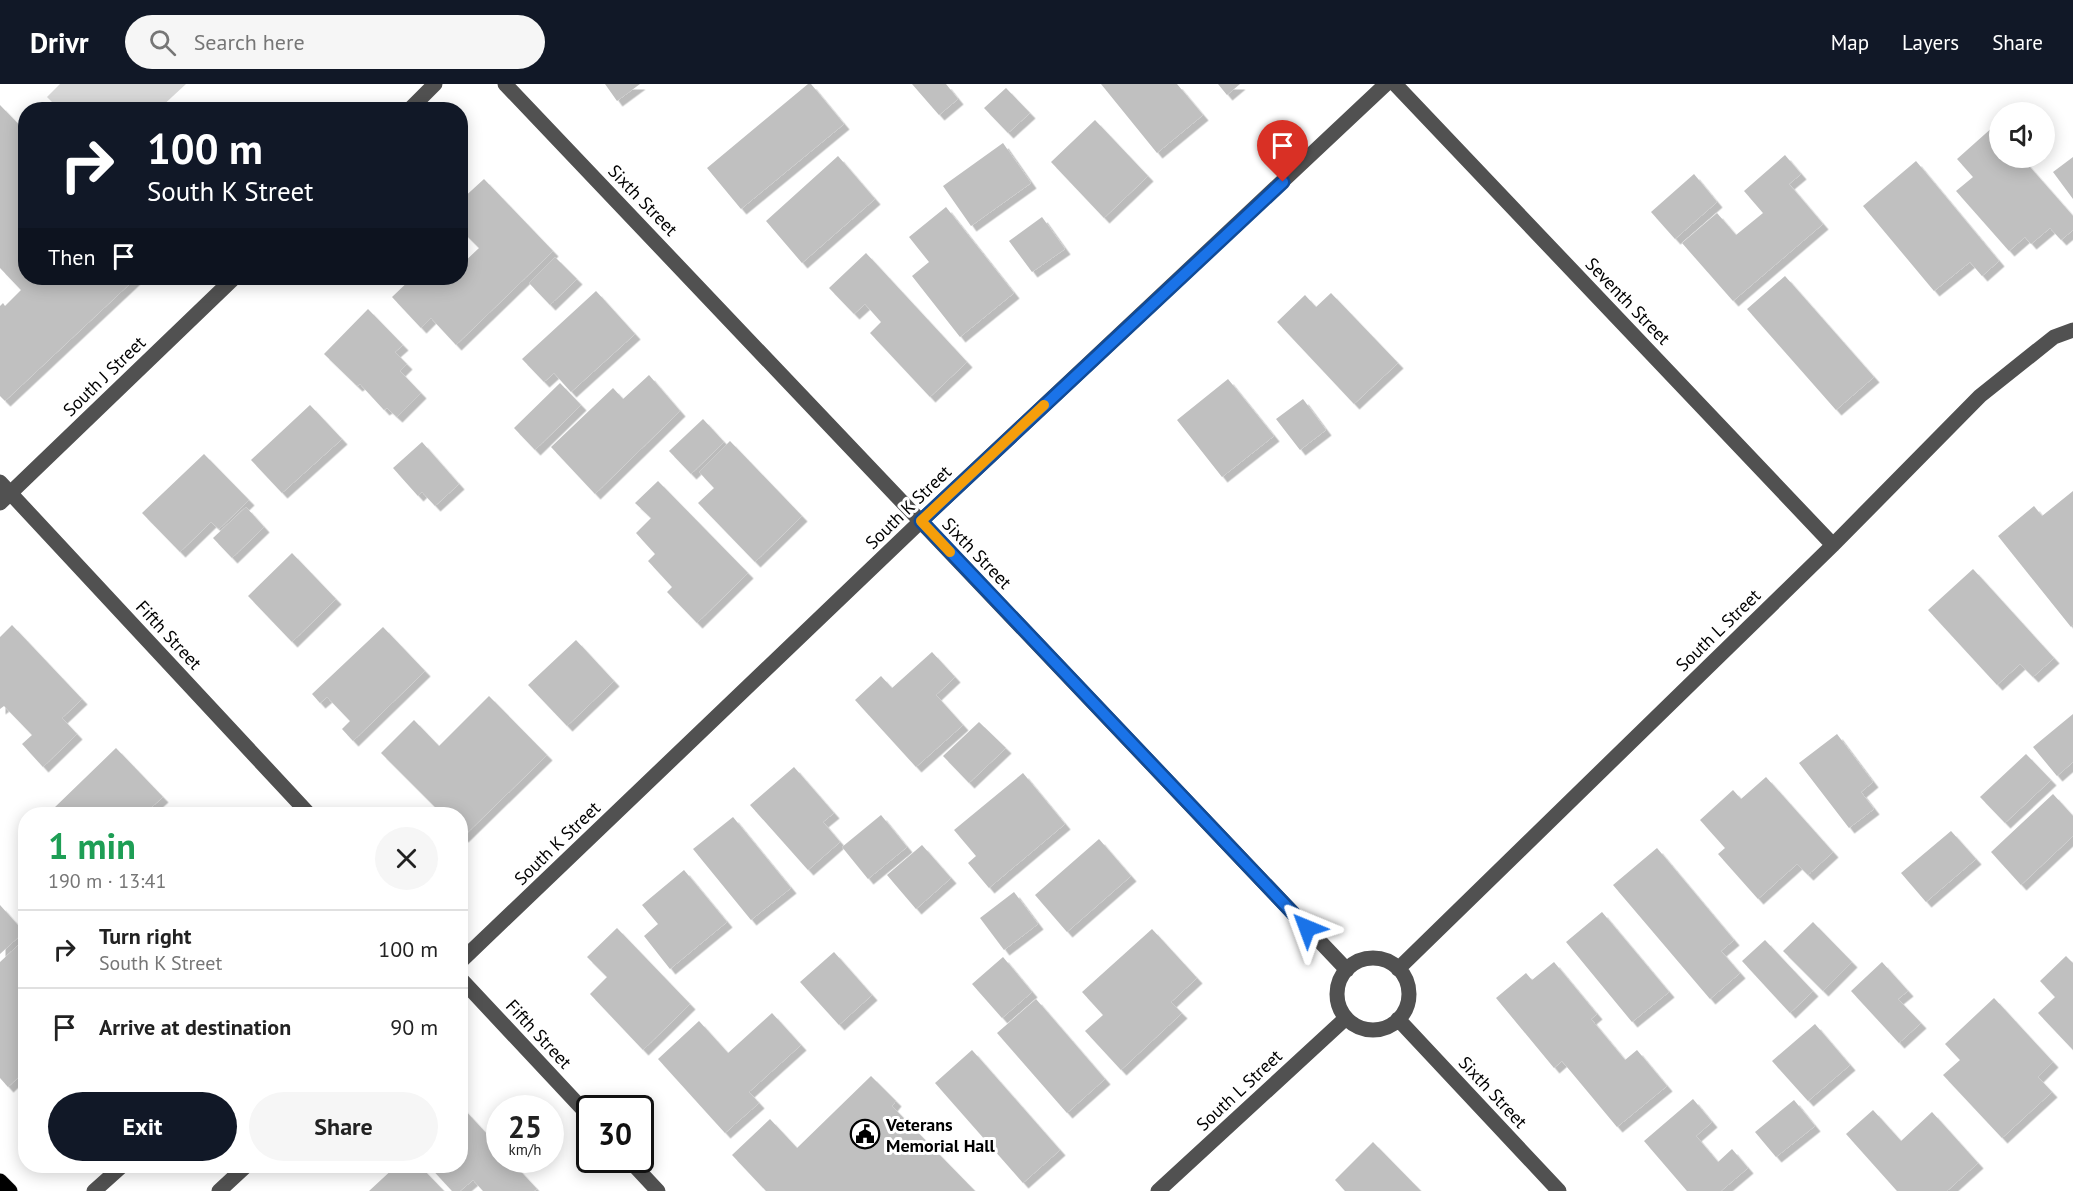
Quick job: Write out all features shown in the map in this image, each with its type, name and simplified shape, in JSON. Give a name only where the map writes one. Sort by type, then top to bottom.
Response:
[{"type":"main road","points":[[0,1181],[10,1191]]},
{"type":"street","points":[[417,102],[435,84]]},
{"type":"street","name":"Sixth Street","points":[[506,84],[1347,970]]},
{"type":"street","name":"South K Street","points":[[468,954],[921,521],[1386,84]]},
{"type":"street","name":"Seventh Street","points":[[1395,84],[1833,545]]},
{"type":"street","name":"South J Street","points":[[4,492],[226,285]]},
{"type":"street","name":"South L Street","points":[[1398,969],[1833,545],[1980,396],[2054,338],[2073,330]]},
{"type":"street","name":"Fifth Street","points":[[4,492],[302,807]]},
{"type":"street","points":[[1366,959],[1389,962],[1398,969],[1408,988],[1408,999],[1405,1010],[1398,1019],[1391,1026],[1382,1029],[1372,1030],[1353,1025],[1340,1010],[1337,999],[1337,988],[1347,970],[1366,959]]},
{"type":"street","name":"Fifth Street","points":[[468,987],[576,1102]]},
{"type":"street","name":"South L Street","points":[[1158,1191],[1346,1018]]},
{"type":"street","name":"Sixth Street","points":[[1398,1019],[1559,1191]]},
{"type":"street","points":[[94,1191],[114,1173]]},
{"type":"street","points":[[219,1191],[238,1173]]},
{"type":"street","points":[[641,1173],[658,1191]]},
{"type":"shaded area","points":[[60,84],[186,84],[167,102],[52,102],[47,97]]},
{"type":"building","points":[[605,84],[640,84],[617,101]]},
{"type":"building","points":[[808,84],[811,84],[844,124],[741,209],[707,168]]},
{"type":"building","points":[[912,84],[946,84],[958,99],[939,115]]},
{"type":"building","points":[[1101,84],[1177,84],[1203,115],[1157,153]]},
{"type":"building","points":[[1218,84],[1240,84],[1227,95]]},
{"type":"building","points":[[1006,88],[1030,113],[1008,133],[984,108]]},
{"type":"building","points":[[0,105],[18,124],[18,285],[129,285],[5,401],[0,396],[0,306],[3,303],[5,306],[21,290],[0,268]]},
{"type":"building","points":[[1095,120],[1148,176],[1104,218],[1051,162]]},
{"type":"building","points":[[1989,130],[1989,168],[2031,168],[2073,216],[2073,230],[2061,240],[2050,228],[2031,244],[2025,237],[2009,251],[1956,191],[1973,177],[1957,159]]},
{"type":"building","points":[[1003,143],[1031,183],[971,226],[943,186]]},
{"type":"building","points":[[1785,155],[1801,174],[1789,184],[1823,224],[1733,301],[1682,243],[1717,213],[1736,235],[1763,213],[1744,191]]},
{"type":"building","points":[[838,156],[875,199],[802,263],[766,221]]},
{"type":"building","points":[[2073,157],[2073,199],[2053,172]]},
{"type":"building","points":[[1916,161],[1999,261],[1982,276],[1970,262],[1934,291],[1863,206]]},
{"type":"building","points":[[1694,174],[1717,202],[1675,239],[1651,212]]},
{"type":"building","points":[[484,179],[553,251],[456,345],[431,318],[421,328],[392,297],[405,285],[468,285],[468,258],[479,248],[468,237],[468,194]]},
{"type":"building","points":[[946,207],[1014,293],[960,337],[912,276],[929,262],[909,237]]},
{"type":"building","points":[[1042,217],[1065,249],[1032,272],[1009,241]]},
{"type":"building","points":[[866,253],[967,362],[930,397],[870,333],[881,322],[865,304],[854,314],[829,288]]},
{"type":"building","points":[[555,257],[577,279],[550,305],[529,283]]},
{"type":"building","points":[[1785,276],[1874,377],[1836,410],[1747,309]]},
{"type":"building","points":[[596,291],[635,334],[571,392],[554,373],[544,382],[522,359]]},
{"type":"building","points":[[1331,293],[1398,363],[1354,404],[1277,322],[1305,295],[1316,307]]},
{"type":"building","points":[[368,309],[403,345],[395,352],[407,364],[400,371],[421,393],[397,417],[387,408],[384,410],[360,384],[357,386],[324,354]]},
{"type":"building","points":[[649,375],[680,411],[595,494],[551,447],[613,388],[623,399]]},
{"type":"building","points":[[1228,379],[1274,436],[1222,477],[1177,420]]},
{"type":"building","points":[[560,383],[581,405],[535,450],[514,428]]},
{"type":"building","points":[[1303,399],[1326,430],[1300,450],[1276,419]]},
{"type":"building","points":[[310,405],[342,439],[282,493],[251,460]]},
{"type":"building","points":[[703,419],[724,442],[691,474],[669,451]]},
{"type":"building","points":[[730,441],[802,516],[755,562],[698,503],[714,488],[699,472]]},
{"type":"building","points":[[422,442],[459,484],[435,506],[422,492],[418,496],[393,468]]},
{"type":"building","points":[[204,454],[249,500],[219,529],[211,522],[180,552],[142,513]]},
{"type":"building","points":[[658,481],[748,573],[697,623],[667,592],[672,587],[648,561],[655,554],[636,533],[651,518],[635,503]]},
{"type":"building","points":[[2073,491],[2073,625],[2071,627],[1998,536],[2034,506],[2042,516]]},
{"type":"building","points":[[246,507],[264,527],[232,558],[213,538]]},
{"type":"building","points":[[292,553],[336,599],[292,642],[248,596]]},
{"type":"building","points":[[1973,569],[2054,658],[2033,677],[2020,664],[1997,685],[1928,610]]},
{"type":"building","points":[[12,625],[82,699],[62,718],[77,734],[43,767],[22,744],[32,735],[4,706],[0,709],[0,637]]},
{"type":"building","points":[[383,627],[425,671],[353,741],[342,729],[350,721],[327,697],[320,703],[312,694]]},
{"type":"building","points":[[576,640],[614,681],[567,726],[528,685]]},
{"type":"building","points":[[932,652],[955,677],[936,695],[963,725],[916,767],[855,700],[881,676],[892,688]]},
{"type":"building","points":[[489,696],[547,755],[468,832],[468,807],[435,807],[381,753],[414,720],[439,746]]},
{"type":"building","points":[[2073,714],[2073,762],[2057,776],[2033,747]]},
{"type":"building","points":[[979,722],[1006,748],[969,783],[943,756]]},
{"type":"building","points":[[1837,734],[1873,782],[1861,792],[1874,809],[1849,828],[1799,763]]},
{"type":"building","points":[[116,748],[163,797],[152,807],[55,807]]},
{"type":"building","points":[[2026,754],[2051,780],[2005,823],[1980,797]]},
{"type":"building","points":[[794,767],[834,813],[823,822],[840,842],[808,870],[750,805]]},
{"type":"building","points":[[1023,773],[1065,824],[989,888],[968,863],[976,856],[954,830]]},
{"type":"building","points":[[1766,777],[1833,852],[1808,875],[1797,864],[1758,899],[1718,854],[1725,848],[1700,820],[1733,790],[1741,799]]},
{"type":"building","points":[[2053,794],[2073,816],[2073,836],[2021,885],[1991,852]]},
{"type":"building","points":[[881,815],[907,847],[868,879],[842,847]]},
{"type":"building","points":[[733,817],[791,888],[751,920],[693,849]]},
{"type":"building","points":[[1951,831],[1976,859],[1926,902],[1901,873]]},
{"type":"building","points":[[1099,839],[1131,876],[1067,932],[1035,895]]},
{"type":"building","points":[[922,845],[951,878],[916,909],[887,875]]},
{"type":"building","points":[[1657,848],[1734,940],[1721,951],[1740,973],[1710,999],[1613,885]]},
{"type":"building","points":[[684,870],[727,922],[670,969],[644,936],[658,924],[642,905]]},
{"type":"building","points":[[1014,892],[1038,924],[1004,950],[980,918]]},
{"type":"building","points":[[0,905],[18,925],[18,938],[0,954]]},
{"type":"building","points":[[1602,912],[1669,992],[1632,1022],[1566,942]]},
{"type":"building","points":[[1813,922],[1852,962],[1823,991],[1783,951]]},
{"type":"building","points":[[617,928],[690,1004],[643,1050],[590,994],[607,977],[587,957]]},
{"type":"building","points":[[1152,929],[1197,978],[1171,1002],[1182,1013],[1121,1070],[1085,1031],[1103,1015],[1082,992]]},
{"type":"building","points":[[1765,940],[1813,991],[1790,1013],[1742,961]]},
{"type":"building","points":[[18,945],[18,1078],[8,1087],[0,1078],[0,962]]},
{"type":"building","points":[[834,952],[872,995],[839,1025],[800,982]]},
{"type":"building","points":[[2066,956],[2073,963],[2073,1050],[2038,1013],[2055,997],[2040,981]]},
{"type":"building","points":[[1003,957],[1032,992],[1002,1018],[972,984]]},
{"type":"building","points":[[1554,962],[1597,1014],[1591,1019],[1625,1060],[1637,1050],[1667,1086],[1617,1127],[1562,1061],[1554,1068],[1496,998],[1526,973],[1532,980]]},
{"type":"building","points":[[1882,962],[1908,991],[1898,999],[1921,1023],[1899,1043],[1851,991]]},
{"type":"building","points":[[1994,998],[2053,1062],[2038,1077],[2052,1092],[2002,1138],[1943,1075],[1960,1060],[1945,1044]]},
{"type":"building","points":[[1036,999],[1105,1079],[1067,1113],[997,1033]]},
{"type":"building","points":[[772,1013],[801,1045],[749,1092],[759,1103],[725,1133],[658,1059],[699,1021],[728,1053]]},
{"type":"building","points":[[1815,1024],[1850,1065],[1808,1101],[1772,1061]]},
{"type":"building","points":[[972,1050],[1060,1150],[1023,1183],[935,1083]]},
{"type":"building","name":"Veterans Memorial Hall","points":[[871,1076],[896,1101],[892,1106],[975,1191],[766,1191],[732,1155],[770,1119],[797,1148]]},
{"type":"building","points":[[1693,1099],[1712,1122],[1696,1136],[1718,1162],[1732,1149],[1748,1168],[1721,1191],[1687,1191],[1644,1141]]},
{"type":"building","points":[[1794,1100],[1815,1126],[1776,1157],[1755,1132]]},
{"type":"building","points":[[1873,1110],[1901,1141],[1932,1112],[1978,1163],[1947,1191],[1897,1191],[1846,1134]]},
{"type":"building","points":[[468,1114],[486,1133],[486,1173],[522,1173],[537,1189],[534,1191],[483,1191],[473,1180],[460,1191],[452,1191],[435,1173],[468,1173]]},
{"type":"building","points":[[1373,1142],[1421,1191],[1345,1191],[1335,1180]]},
{"type":"building","points":[[388,1173],[427,1173],[444,1191],[369,1191]]},
{"type":"slow traffic","points":[[950,552],[921,521],[1044,405]]},
{"type":"place","name":"Veterans Memorial Hall","points":[[865,1134]]},
{"type":"route","points":[[1283,182],[921,521],[1307,928]]}]
